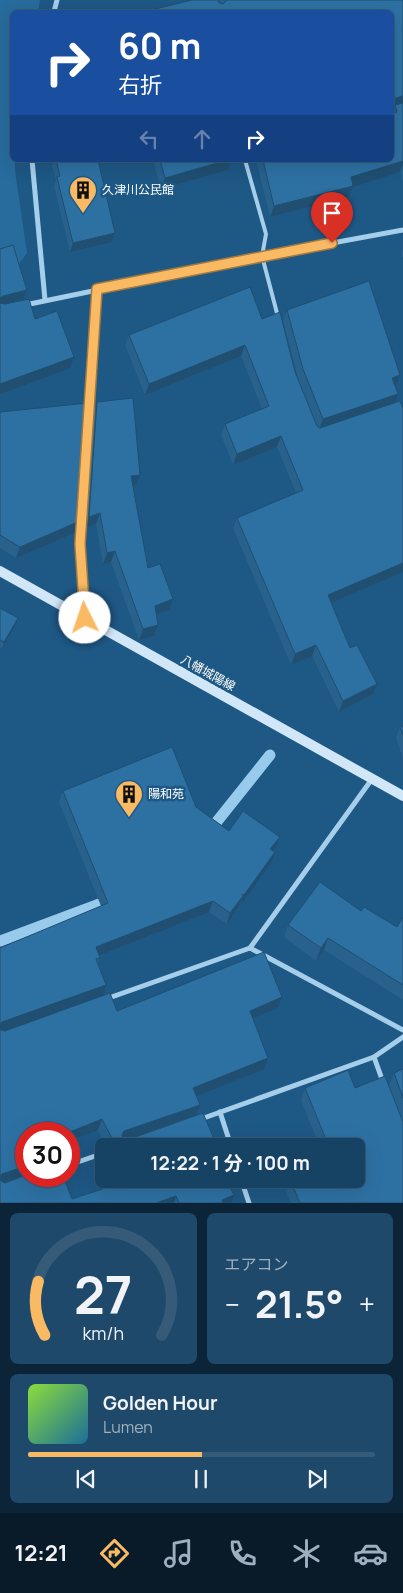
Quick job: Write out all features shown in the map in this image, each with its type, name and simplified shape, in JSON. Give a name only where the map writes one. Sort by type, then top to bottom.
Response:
[{"type":"main road","name":"八幡城陽線","points":[[0,571],[403,796]]},
{"type":"street","points":[[32,162],[45,300]]},
{"type":"street","points":[[18,306],[262,256],[403,230]]},
{"type":"street","points":[[85,618],[80,544],[97,289]]},
{"type":"street","points":[[102,1001],[250,948],[372,779]]},
{"type":"street","points":[[250,948],[403,1030]]},
{"type":"street","points":[[193,1122],[374,1057],[403,1037]]},
{"type":"street","points":[[374,1057],[387,1092]]},
{"type":"street","points":[[220,1112],[228,1138]]},
{"type":"street","points":[[80,1161],[95,1156]]},
{"type":"street","points":[[244,1188],[249,1203]]},
{"type":"lane","points":[[246,162],[266,234],[262,256],[279,323]]},
{"type":"shaded area","points":[[0,0],[40,0],[38,10],[10,10],[10,162],[15,162],[27,253],[0,290]]},
{"type":"building","points":[[192,0],[218,0],[219,3],[223,4],[226,0],[403,0],[403,96],[394,99],[394,10],[151,10]]},
{"type":"building","points":[[403,103],[403,161],[351,177],[353,186],[274,206],[263,162],[394,162],[394,113],[397,112],[395,105]]},
{"type":"building","name":"久津川公民館","points":[[56,162],[98,162],[115,233],[73,243],[57,177],[60,176]]},
{"type":"building","points":[[161,162],[221,162],[165,178]]},
{"type":"building","points":[[13,245],[27,290],[0,298],[0,249]]},
{"type":"building","points":[[369,281],[400,375],[392,378],[398,394],[323,419],[303,369],[287,310]]},
{"type":"building","points":[[250,287],[262,319],[280,312],[295,372],[317,426],[320,428],[400,401],[403,408],[403,563],[328,595],[350,648],[357,645],[377,684],[343,701],[316,645],[295,654],[237,518],[303,490],[281,436],[237,454],[225,424],[269,406],[245,345],[149,384],[129,335]]},
{"type":"building","points":[[29,299],[35,319],[57,311],[74,357],[0,384],[0,303],[5,304]]},
{"type":"building","points":[[133,398],[140,475],[131,476],[148,568],[160,564],[173,599],[155,606],[158,625],[143,629],[115,551],[107,553],[100,513],[89,517],[97,402]]},
{"type":"building","points":[[88,403],[80,521],[20,547],[0,535],[0,412]]},
{"type":"building","points":[[0,608],[18,618],[4,642],[0,640]]},
{"type":"building","points":[[172,747],[196,807],[229,831],[243,811],[280,837],[270,849],[275,852],[244,895],[242,894],[243,896],[230,913],[213,901],[96,947],[100,958],[96,959],[106,985],[2,1022],[0,1025],[0,948],[108,903],[63,791]]},
{"type":"building","points":[[320,882],[361,911],[364,907],[397,927],[403,917],[403,985],[328,938],[321,948],[288,925]]},
{"type":"building","points":[[264,952],[282,997],[250,1011],[268,1058],[193,1088],[200,1105],[124,1131],[123,1138],[112,1138],[102,1119],[80,1128],[80,1122],[15,1122],[15,1170],[2,1174],[0,1177],[0,1027],[1,1030],[5,1031],[110,993],[117,1011]]},
{"type":"building","points":[[403,1069],[403,1098],[394,1073]]},
{"type":"building","points":[[348,1070],[355,1088],[385,1076],[403,1122],[403,1203],[300,1203],[294,1188],[365,1188],[365,1138],[322,1138],[325,1137],[305,1088]]},
{"type":"building","points":[[203,1113],[214,1138],[133,1138]]},
{"type":"building","points":[[0,1178],[5,1183],[15,1179],[15,1187],[67,1187],[72,1199],[106,1188],[230,1188],[234,1195],[222,1200],[223,1203],[179,1203],[176,1196],[156,1203],[0,1203]]},
{"type":"waterway","points":[[207,834],[270,755]]},
{"type":"waterway","points":[[0,941],[113,899]]},
{"type":"place","name":"久津川公民館","points":[[83,214]]},
{"type":"place","name":"陽和苑","points":[[129,818]]},
{"type":"route","points":[[85,618],[80,544],[97,289],[332,243]]}]
